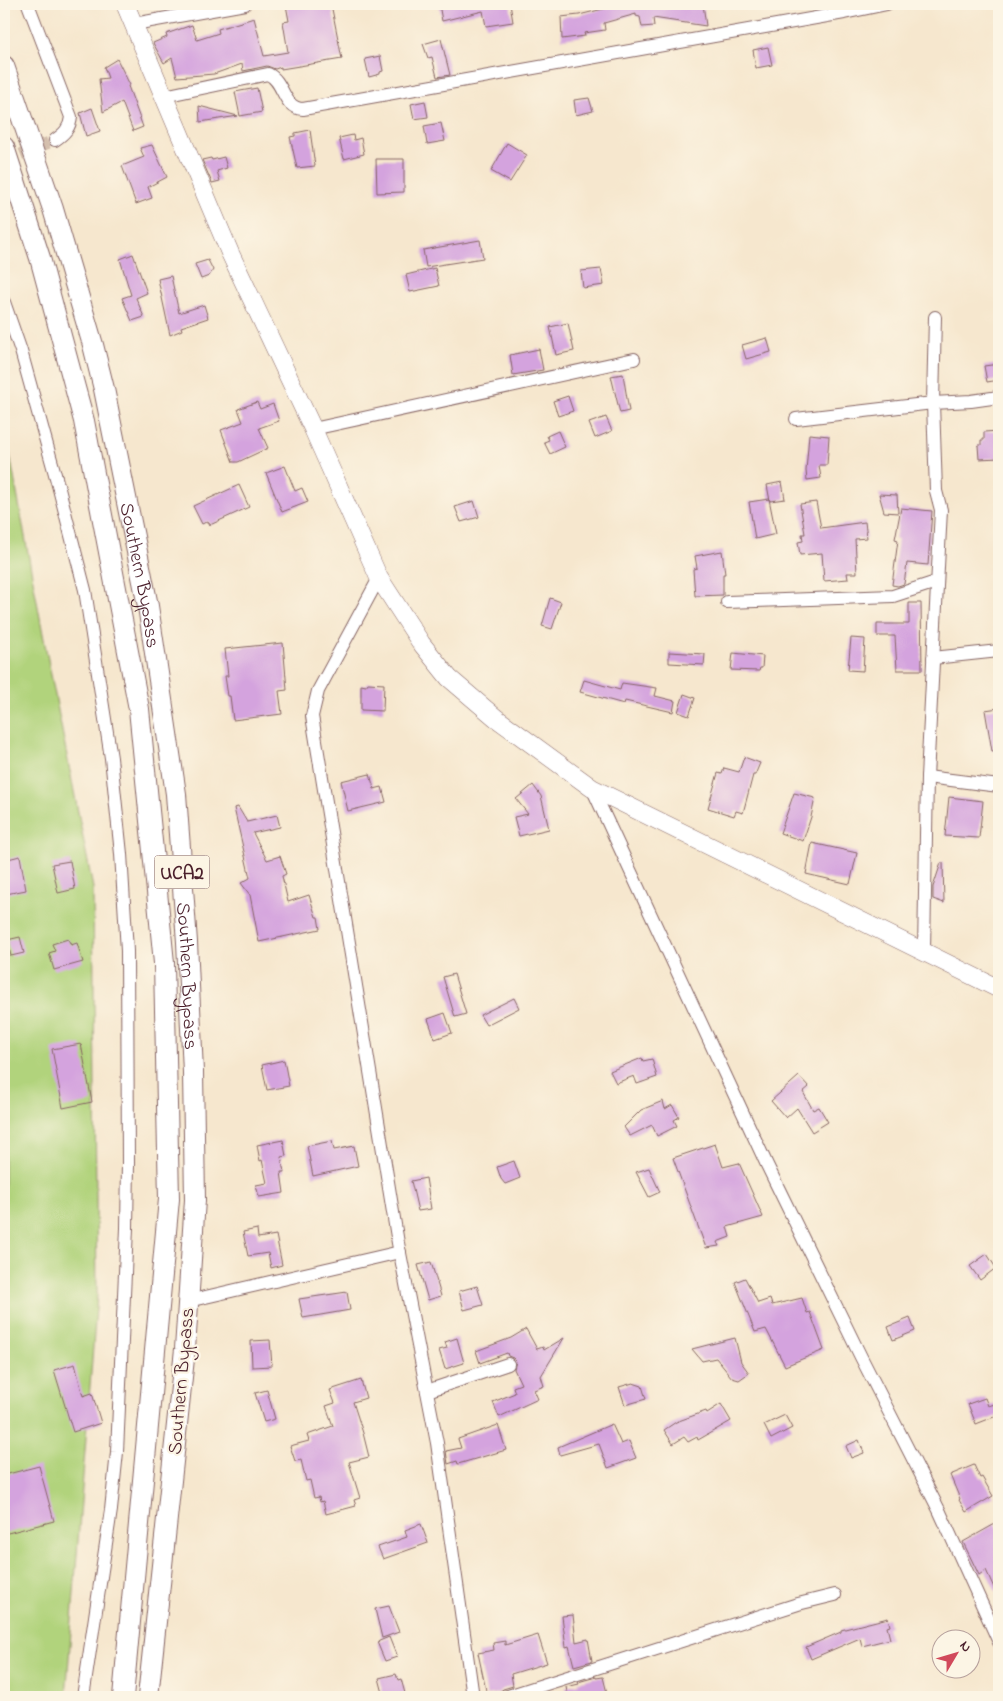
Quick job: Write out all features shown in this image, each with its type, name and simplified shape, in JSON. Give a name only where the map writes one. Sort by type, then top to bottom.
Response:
[{"type":"highway","name":"Southern Bypass","points":[[4,66],[53,209],[104,389],[148,606],[176,794],[187,942],[193,1072],[195,1200],[185,1349],[148,1697]]},
{"type":"highway","name":"Southern Bypass","points":[[4,147],[40,258],[84,421],[139,708],[164,963],[169,1199],[123,1697]]},
{"type":"main road","points":[[125,4],[230,253],[313,429],[379,578],[421,643],[449,678],[496,718],[592,788],[999,989]]},
{"type":"street","points":[[28,4],[71,117],[70,124],[64,133],[55,140]]},
{"type":"street","points":[[134,24],[245,4]]},
{"type":"street","points":[[164,96],[268,74],[277,81],[290,105],[296,109],[303,109],[887,4]]},
{"type":"street","points":[[4,302],[23,361],[58,485],[85,590],[111,758],[121,854],[127,951],[128,1162],[125,1285],[117,1452],[111,1510],[83,1697]]},
{"type":"street","points":[[924,951],[926,777],[940,510],[936,491],[933,403],[935,317]]},
{"type":"street","points":[[313,429],[634,359]]},
{"type":"street","points":[[796,419],[999,397]]},
{"type":"street","points":[[379,578],[318,691],[312,716],[400,1252],[437,1443],[473,1697]]},
{"type":"street","points":[[727,602],[893,596],[936,582]]},
{"type":"street","points":[[933,658],[999,651]]},
{"type":"street","points":[[926,777],[999,786]]},
{"type":"street","points":[[592,788],[767,1165],[860,1357],[939,1510],[999,1642]]},
{"type":"street","points":[[188,1301],[400,1252]]},
{"type":"street","points":[[427,1391],[508,1364]]},
{"type":"street","points":[[505,1697],[835,1594]]},
{"type":"green space","points":[[4,423],[93,888],[97,1295],[66,1697],[4,1697]]},
{"type":"building","points":[[331,4],[342,59],[281,69],[281,67],[275,69],[267,66],[243,71],[242,64],[214,74],[177,77],[172,58],[164,63],[153,43],[167,37],[166,34],[192,25],[197,40],[219,33],[218,29],[254,18],[264,56],[288,52],[283,22],[289,21],[286,5]]},
{"type":"building","points":[[439,4],[510,4],[513,22],[486,26],[483,11],[442,21]]},
{"type":"building","points":[[623,4],[660,4],[663,9],[703,4],[706,26],[653,18],[654,26],[642,27],[640,17],[636,16],[636,14],[604,23],[605,30],[584,33],[585,36],[562,39],[561,17],[579,15]]},
{"type":"building","points":[[441,39],[450,75],[437,77],[432,57],[428,58],[423,44]]},
{"type":"building","points":[[768,47],[772,65],[756,68],[753,50]]},
{"type":"building","points":[[380,56],[383,71],[380,74],[369,77],[365,59]]},
{"type":"building","points":[[117,59],[130,85],[128,86],[143,127],[133,131],[122,102],[103,112],[99,79],[108,78],[104,67]]},
{"type":"building","points":[[257,88],[262,112],[240,116],[235,92]]},
{"type":"building","points":[[589,98],[593,111],[576,115],[574,100]]},
{"type":"building","points":[[425,101],[428,117],[414,119],[411,104]]},
{"type":"building","points":[[199,106],[238,116],[200,122]]},
{"type":"building","points":[[92,108],[100,131],[86,136],[80,113]]},
{"type":"building","points":[[441,123],[445,141],[427,144],[424,126]]},
{"type":"building","points":[[310,130],[315,166],[297,168],[290,137],[295,136],[295,133]]},
{"type":"building","points":[[353,135],[354,140],[361,138],[364,154],[344,159],[339,138]]},
{"type":"building","points":[[507,143],[527,155],[510,182],[491,171]]},
{"type":"building","points":[[152,145],[167,177],[148,187],[152,198],[136,204],[122,166],[144,157],[140,148]]},
{"type":"building","points":[[224,157],[227,168],[217,171],[220,181],[212,183],[202,160]]},
{"type":"building","points":[[376,159],[404,159],[404,192],[377,193]]},
{"type":"building","points":[[480,240],[483,258],[426,267],[423,250]]},
{"type":"building","points":[[133,254],[147,293],[136,298],[144,317],[132,321],[122,298],[131,295],[120,259]]},
{"type":"building","points":[[208,260],[213,270],[209,276],[201,279],[195,264]]},
{"type":"building","points":[[435,268],[439,286],[410,292],[406,275]]},
{"type":"building","points":[[601,269],[604,285],[583,288],[581,271]]},
{"type":"building","points":[[171,276],[179,313],[204,305],[208,318],[181,327],[182,330],[170,335],[158,279]]},
{"type":"building","points":[[568,323],[574,351],[556,355],[550,327]]},
{"type":"building","points":[[767,338],[771,352],[746,359],[742,345]]},
{"type":"building","points":[[539,349],[543,370],[513,375],[510,355]]},
{"type":"building","points":[[999,364],[999,380],[987,382],[984,366]]},
{"type":"building","points":[[623,374],[629,411],[620,413],[611,376]]},
{"type":"building","points":[[568,396],[573,411],[558,416],[553,401]]},
{"type":"building","points":[[257,402],[260,409],[273,404],[279,421],[259,428],[268,448],[238,462],[233,462],[221,430],[243,422],[238,409]]},
{"type":"building","points":[[606,417],[612,431],[595,438],[589,423]]},
{"type":"building","points":[[558,431],[565,447],[550,454],[544,442],[549,440],[547,436]]},
{"type":"building","points":[[999,431],[999,458],[979,459],[978,445],[981,445],[981,440],[984,440],[984,432]]},
{"type":"building","points":[[809,434],[829,436],[827,465],[819,465],[821,478],[807,480],[806,471]]},
{"type":"building","points":[[285,466],[295,491],[302,488],[308,502],[282,512],[266,473]]},
{"type":"building","points":[[782,482],[785,499],[770,501],[767,485]]},
{"type":"building","points":[[239,485],[249,507],[210,525],[208,521],[202,524],[193,506]]},
{"type":"building","points":[[879,494],[897,495],[898,513],[884,512]]},
{"type":"building","points":[[769,499],[776,534],[755,539],[749,502]]},
{"type":"building","points":[[474,501],[479,517],[461,522],[455,507]]},
{"type":"building","points":[[816,502],[821,528],[865,522],[867,538],[855,539],[857,573],[847,573],[848,579],[824,581],[822,553],[800,555],[798,542],[803,541],[802,534],[805,534],[800,504]]},
{"type":"building","points":[[901,508],[932,511],[928,565],[907,563],[904,584],[898,586],[892,585],[898,540],[895,539]]},
{"type":"building","points":[[722,551],[725,574],[723,574],[723,595],[695,596],[693,569],[697,568],[695,556]]},
{"type":"building","points":[[550,598],[561,602],[552,629],[542,626]]},
{"type":"building","points":[[909,603],[921,603],[922,670],[897,670],[895,636],[877,636],[877,624],[909,624]]},
{"type":"building","points":[[851,638],[865,639],[863,671],[848,670]]},
{"type":"building","points":[[283,643],[287,690],[279,691],[282,714],[233,720],[225,676],[228,676],[225,649]]},
{"type":"building","points":[[669,652],[705,654],[704,665],[669,663]]},
{"type":"building","points":[[733,653],[763,656],[762,668],[759,671],[731,670]]},
{"type":"building","points":[[584,680],[620,690],[622,683],[657,688],[655,696],[675,701],[673,712],[625,701],[624,704],[580,692]]},
{"type":"building","points":[[368,683],[384,684],[383,711],[361,710],[361,685],[366,686]]},
{"type":"building","points":[[684,694],[695,698],[689,716],[678,712]]},
{"type":"building","points":[[999,708],[999,750],[992,751],[985,710]]},
{"type":"building","points":[[744,757],[760,763],[755,775],[753,775],[743,813],[736,811],[734,816],[708,808],[718,773],[722,774],[724,768],[739,772]]},
{"type":"building","points":[[370,774],[374,789],[382,787],[386,802],[348,811],[341,781]]},
{"type":"building","points":[[533,785],[541,796],[549,829],[519,836],[514,817],[528,814],[516,799]]},
{"type":"building","points":[[794,793],[815,798],[803,841],[780,833]]},
{"type":"building","points":[[949,797],[983,801],[979,838],[945,836]]},
{"type":"building","points":[[238,807],[247,822],[277,815],[280,827],[253,833],[267,860],[280,856],[286,874],[282,876],[288,902],[309,895],[316,917],[318,917],[320,929],[259,942],[250,895],[241,883],[250,878],[234,808]]},
{"type":"building","points":[[812,843],[857,853],[850,884],[806,874]]},
{"type":"building","points":[[20,856],[26,890],[6,894],[4,860]]},
{"type":"building","points":[[70,861],[75,889],[58,893],[52,864]]},
{"type":"building","points":[[941,863],[943,863],[944,903],[933,899],[933,887]]},
{"type":"building","points":[[20,937],[24,953],[11,956],[7,940]]},
{"type":"building","points":[[68,939],[71,945],[77,943],[83,962],[54,970],[49,953],[55,951],[52,944]]},
{"type":"building","points":[[454,974],[466,1014],[455,1017],[443,977]]},
{"type":"building","points":[[514,998],[519,1008],[486,1025],[480,1015]]},
{"type":"building","points":[[445,1013],[452,1033],[435,1039],[428,1019]]},
{"type":"building","points":[[81,1044],[92,1102],[63,1108],[52,1049]]},
{"type":"building","points":[[642,1058],[643,1061],[652,1059],[657,1077],[637,1084],[634,1076],[616,1083],[610,1071]]},
{"type":"building","points":[[284,1060],[289,1086],[267,1090],[262,1065]]},
{"type":"building","points":[[799,1076],[809,1087],[803,1092],[813,1110],[819,1107],[828,1122],[812,1132],[797,1108],[786,1118],[771,1101]]},
{"type":"building","points":[[663,1101],[665,1109],[672,1105],[679,1117],[674,1120],[677,1126],[657,1136],[652,1125],[630,1136],[624,1127],[641,1110]]},
{"type":"building","points":[[283,1140],[286,1156],[281,1157],[284,1172],[281,1172],[284,1193],[259,1197],[256,1185],[267,1183],[257,1145]]},
{"type":"building","points":[[332,1141],[334,1150],[354,1146],[358,1166],[313,1176],[307,1146]]},
{"type":"building","points":[[715,1144],[723,1167],[739,1163],[763,1217],[727,1227],[730,1237],[717,1242],[719,1246],[706,1248],[673,1158]]},
{"type":"building","points":[[514,1161],[520,1178],[505,1184],[497,1167]]},
{"type":"building","points":[[649,1168],[660,1192],[649,1197],[636,1172]]},
{"type":"building","points":[[426,1178],[431,1209],[418,1211],[411,1181]]},
{"type":"building","points":[[257,1229],[258,1238],[276,1235],[282,1265],[271,1268],[268,1253],[248,1256],[243,1232]]},
{"type":"building","points":[[987,1254],[996,1268],[980,1280],[970,1266]]},
{"type":"building","points":[[431,1262],[441,1296],[428,1300],[418,1265]]},
{"type":"building","points":[[745,1278],[758,1303],[770,1299],[772,1305],[802,1298],[807,1313],[810,1312],[824,1350],[785,1366],[766,1329],[755,1332],[735,1282]]},
{"type":"building","points":[[477,1286],[483,1305],[464,1310],[459,1291]]},
{"type":"building","points":[[347,1292],[350,1310],[303,1318],[299,1299]]},
{"type":"building","points":[[910,1318],[915,1331],[893,1340],[888,1327]]},
{"type":"building","points":[[526,1329],[537,1349],[543,1347],[544,1350],[564,1338],[541,1376],[544,1386],[534,1390],[538,1399],[499,1417],[493,1402],[515,1393],[513,1387],[521,1384],[514,1369],[516,1361],[508,1356],[507,1353],[480,1363],[476,1351],[511,1338]]},
{"type":"building","points":[[457,1338],[464,1363],[445,1369],[439,1350],[447,1348],[445,1342]]},
{"type":"building","points":[[735,1338],[741,1362],[749,1373],[739,1380],[732,1378],[716,1358],[702,1361],[692,1349]]},
{"type":"building","points":[[270,1340],[272,1366],[252,1367],[251,1341]]},
{"type":"building","points":[[75,1364],[83,1396],[92,1393],[101,1423],[73,1432],[54,1370]]},
{"type":"building","points":[[361,1380],[366,1398],[353,1402],[369,1457],[349,1462],[360,1498],[354,1500],[356,1506],[326,1514],[323,1501],[320,1502],[319,1497],[314,1498],[310,1480],[306,1481],[301,1460],[295,1461],[290,1446],[309,1441],[307,1435],[333,1426],[326,1406],[335,1403],[330,1390]]},
{"type":"building","points":[[633,1383],[642,1386],[646,1399],[625,1405],[619,1387]]},
{"type":"building","points":[[267,1390],[275,1419],[264,1422],[255,1393]]},
{"type":"building","points":[[985,1398],[988,1406],[995,1404],[999,1415],[976,1424],[968,1404]]},
{"type":"building","points":[[721,1404],[731,1421],[698,1440],[697,1437],[688,1442],[684,1437],[673,1444],[664,1430],[676,1422],[706,1411],[707,1413]]},
{"type":"building","points":[[785,1415],[792,1428],[771,1439],[764,1425]]},
{"type":"building","points":[[612,1424],[621,1444],[629,1441],[636,1458],[608,1468],[599,1444],[560,1455],[558,1447]]},
{"type":"building","points":[[498,1425],[506,1450],[458,1464],[457,1461],[448,1464],[446,1451],[461,1448],[458,1439]]},
{"type":"building","points":[[859,1440],[864,1453],[851,1458],[846,1446]]},
{"type":"building","points":[[974,1465],[980,1478],[982,1477],[993,1496],[966,1512],[959,1500],[950,1475]]},
{"type":"building","points":[[39,1466],[54,1521],[4,1534],[4,1475]]},
{"type":"building","points":[[421,1524],[428,1543],[383,1559],[378,1547],[407,1537],[405,1530]]},
{"type":"building","points":[[995,1524],[999,1532],[999,1599],[986,1570],[979,1575],[963,1542]]},
{"type":"building","points":[[389,1606],[399,1632],[382,1638],[375,1609]]},
{"type":"building","points":[[573,1615],[576,1642],[588,1639],[592,1661],[574,1666],[569,1646],[566,1647],[562,1616]]},
{"type":"building","points":[[888,1618],[890,1626],[887,1627],[890,1639],[862,1646],[860,1638],[811,1659],[806,1647],[841,1632],[841,1630]]},
{"type":"building","points":[[538,1635],[547,1663],[511,1674],[513,1686],[503,1689],[498,1693],[487,1695],[478,1653],[494,1650],[493,1643],[505,1641],[505,1645]]},
{"type":"building","points":[[389,1637],[397,1657],[385,1661],[377,1642]]},
{"type":"building","points":[[396,1674],[398,1680],[401,1679],[406,1697],[384,1697],[379,1678]]},
{"type":"building","points":[[596,1677],[603,1677],[608,1697],[568,1697],[566,1687]]},
{"type":"tunnel","points":[[4,161],[55,140]]}]
